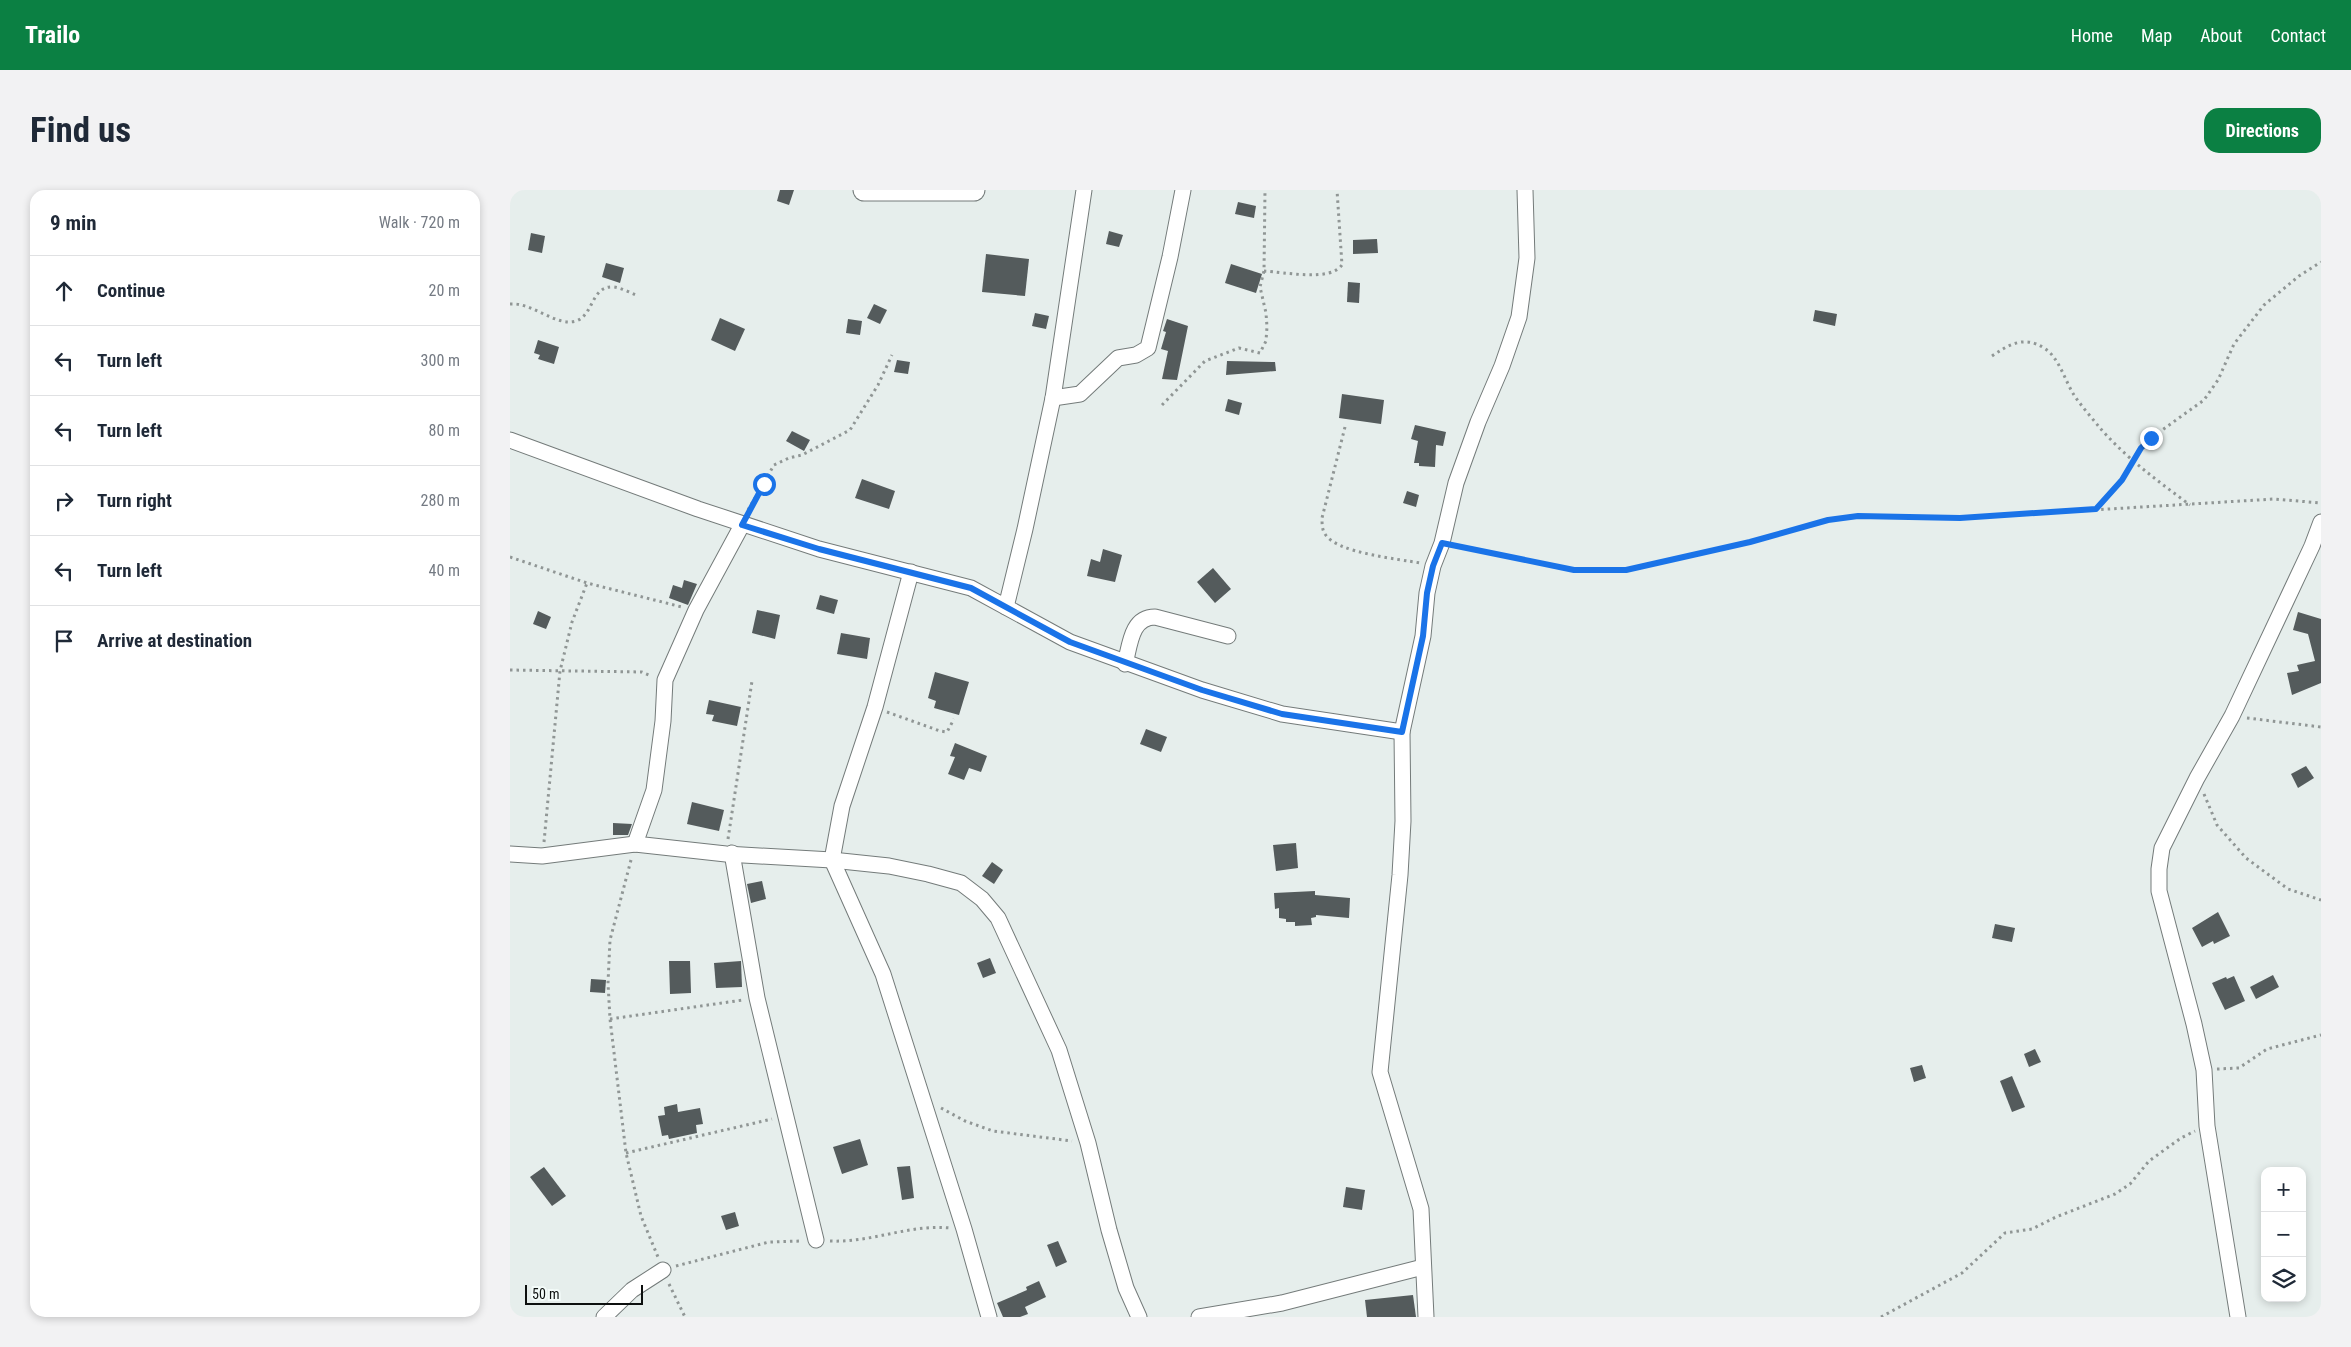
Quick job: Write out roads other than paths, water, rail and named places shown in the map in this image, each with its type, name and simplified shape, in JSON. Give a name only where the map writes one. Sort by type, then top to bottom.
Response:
[{"type":"street","points":[[864,190],[974,190]]},
{"type":"street","points":[[1006,607],[1053,398],[1084,190]]},
{"type":"street","points":[[1053,398],[1080,394],[1118,358],[1136,355],[1148,348],[1170,257],[1183,190]]},
{"type":"street","points":[[1426,1317],[1422,1268],[1422,1209],[1380,1072],[1400,875],[1403,821],[1402,732],[1423,636],[1427,593],[1433,566],[1442,543],[1456,482],[1519,318],[1527,258],[1525,190]]},
{"type":"street","points":[[510,440],[742,525],[819,549],[971,588],[1070,642],[1125,664],[1202,690],[1282,714],[1402,732]]},
{"type":"street","points":[[2238,1317],[2207,1126],[2204,1070],[2194,1024],[2159,891],[2159,876],[2162,848],[2197,778],[2232,716],[2312,546],[2321,522]]},
{"type":"street","points":[[635,844],[654,790],[662,721],[664,680],[696,610],[742,525]]},
{"type":"street","points":[[910,572],[875,707],[842,806],[832,860],[883,974],[964,1229],[989,1317]]},
{"type":"street","points":[[1125,664],[1135,627],[1147,617],[1155,617],[1228,636]]},
{"type":"street","points":[[510,854],[542,856],[635,844],[729,854],[832,860],[928,874],[961,883],[982,899],[998,918],[1058,1050],[1088,1143],[1109,1230],[1126,1288],[1139,1317]]},
{"type":"street","points":[[729,854],[757,998],[816,1240]]},
{"type":"street","points":[[1199,1317],[1282,1303],[1422,1268]]},
{"type":"street","points":[[604,1317],[632,1290],[663,1270]]}]
